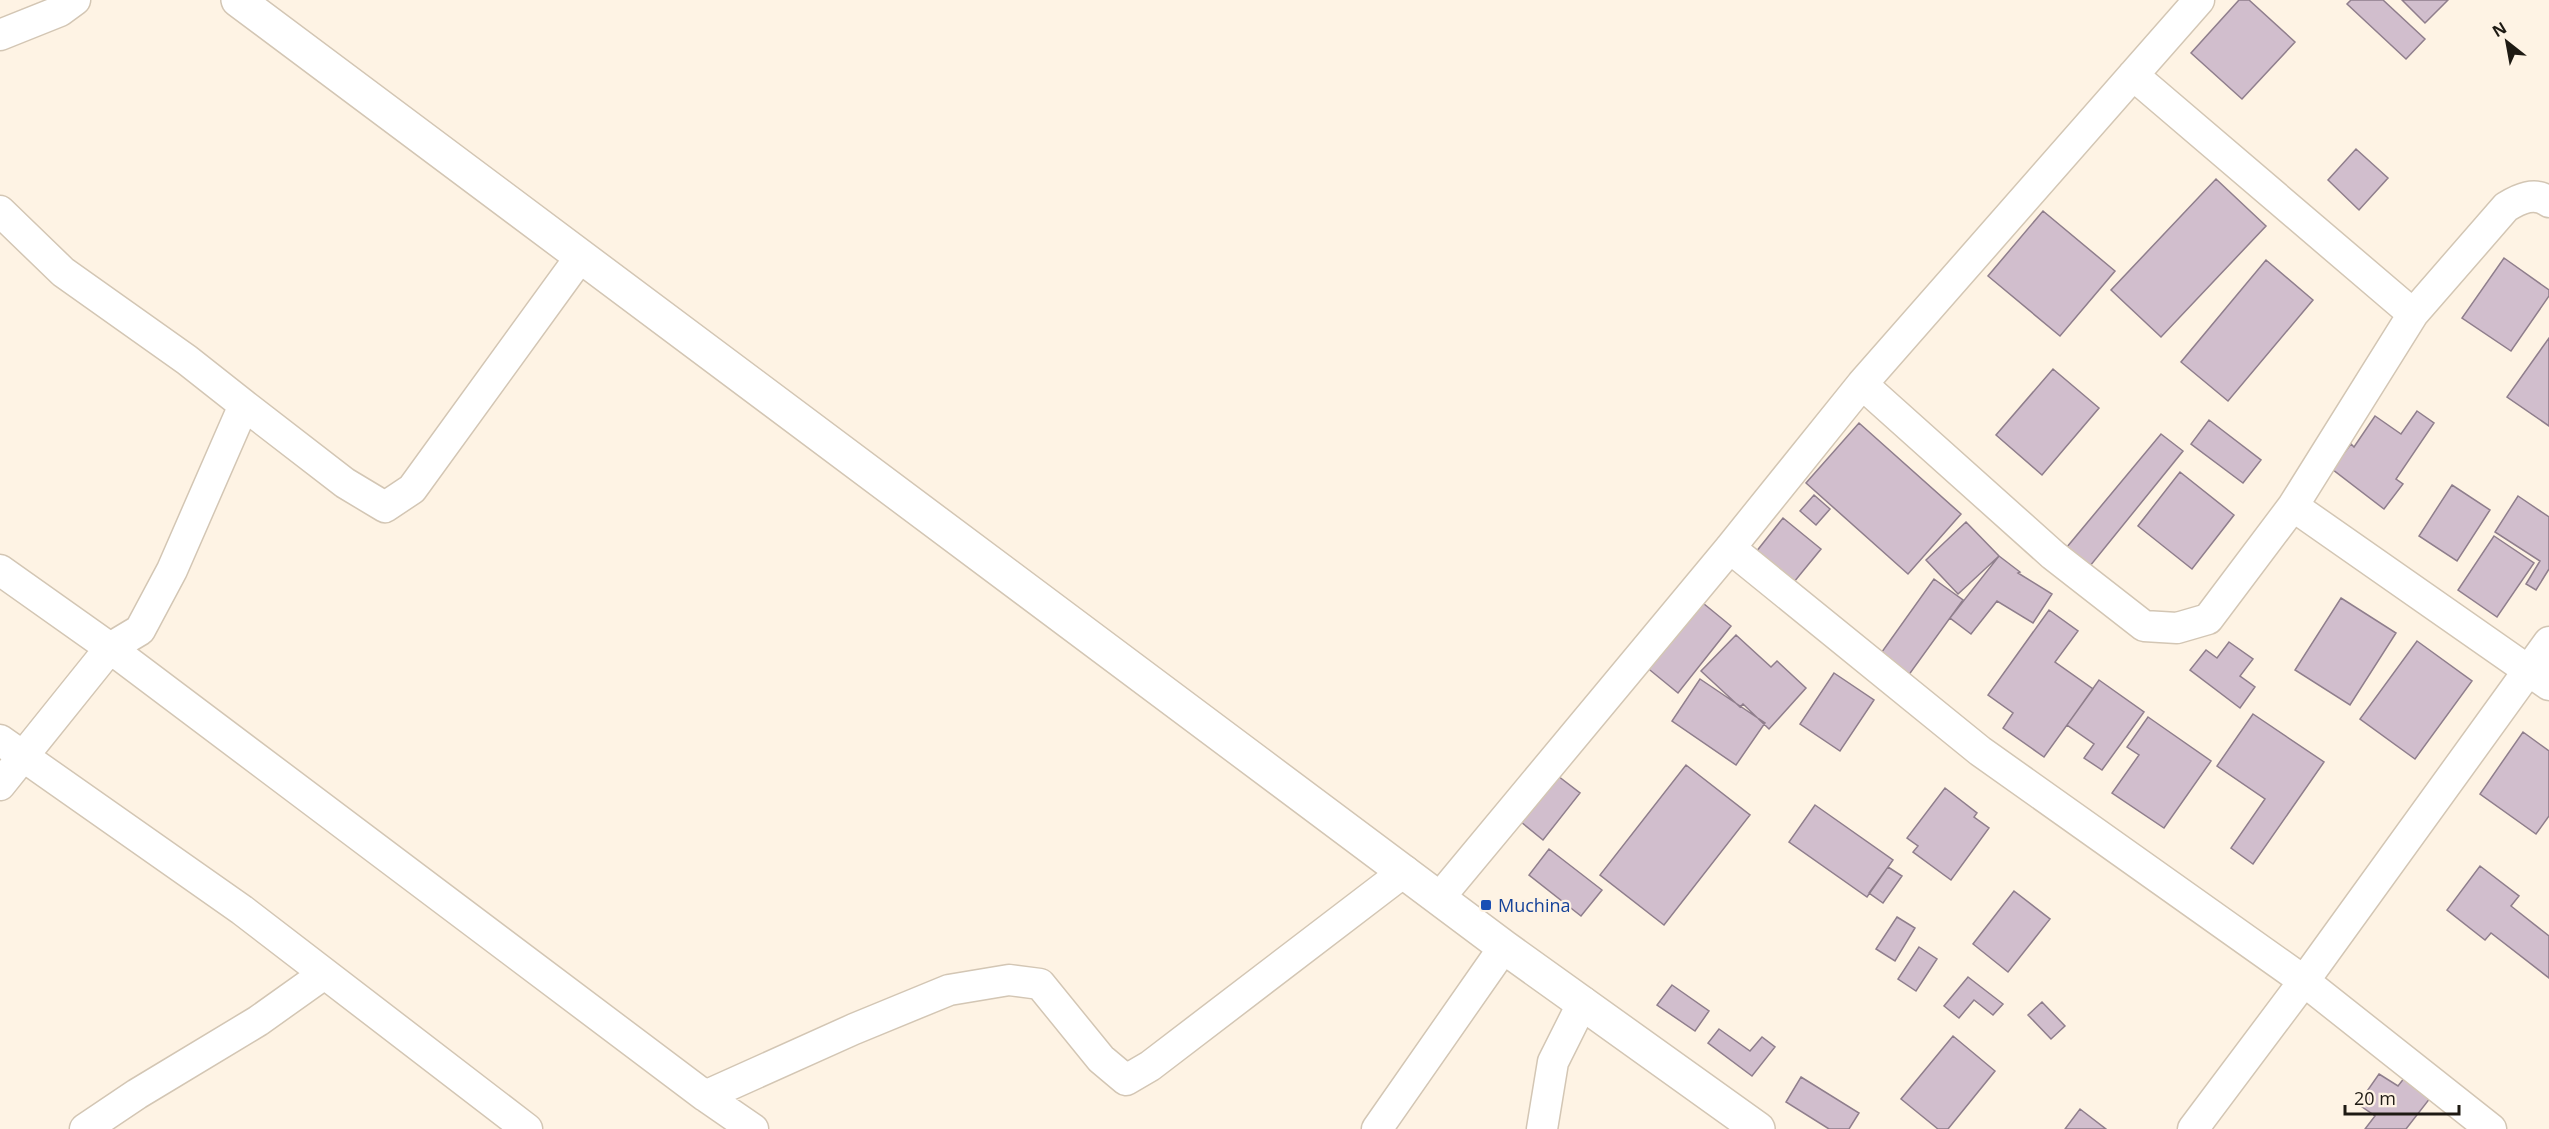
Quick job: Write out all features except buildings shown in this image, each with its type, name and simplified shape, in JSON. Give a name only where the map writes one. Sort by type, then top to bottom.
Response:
[{"type":"main road","points":[[238,0],[1504,947],[1758,1129]]},
{"type":"street","points":[[0,35],[60,11],[75,0]]},
{"type":"street","points":[[1440,897],[1730,548],[1862,384],[2199,0]]},
{"type":"street","points":[[2133,75],[2413,314]]},
{"type":"street","points":[[1862,384],[2053,555],[2144,626],[2177,628],[2208,619],[2293,506],[2413,314],[2506,207],[2522,197],[2545,199],[2549,202]]},
{"type":"street","points":[[0,211],[63,272],[187,360],[345,483],[385,507],[412,489],[581,256]]},
{"type":"street","points":[[0,784],[11,748],[110,648],[140,630],[172,570],[244,405]]},
{"type":"street","points":[[2293,506],[2539,677]]},
{"type":"street","points":[[1730,548],[1980,751],[2304,981],[2491,1129]]},
{"type":"street","points":[[0,570],[110,648],[705,1096],[753,1129]]},
{"type":"street","points":[[2193,1129],[2304,981],[2539,677],[2549,642]]},
{"type":"street","points":[[11,748],[242,910],[527,1129]]},
{"type":"street","points":[[705,1096],[854,1029],[949,990],[1009,980],[1040,984],[1083,1034],[1101,1059],[1126,1080],[1150,1066],[1405,871]]},
{"type":"street","points":[[1377,1129],[1504,947]]},
{"type":"street","points":[[85,1129],[137,1094],[258,1021],[324,974]]},
{"type":"street","points":[[1542,1129],[1553,1062],[1583,1002]]},
{"type":"place","name":"Muchina","points":[[1486,905]]}]
